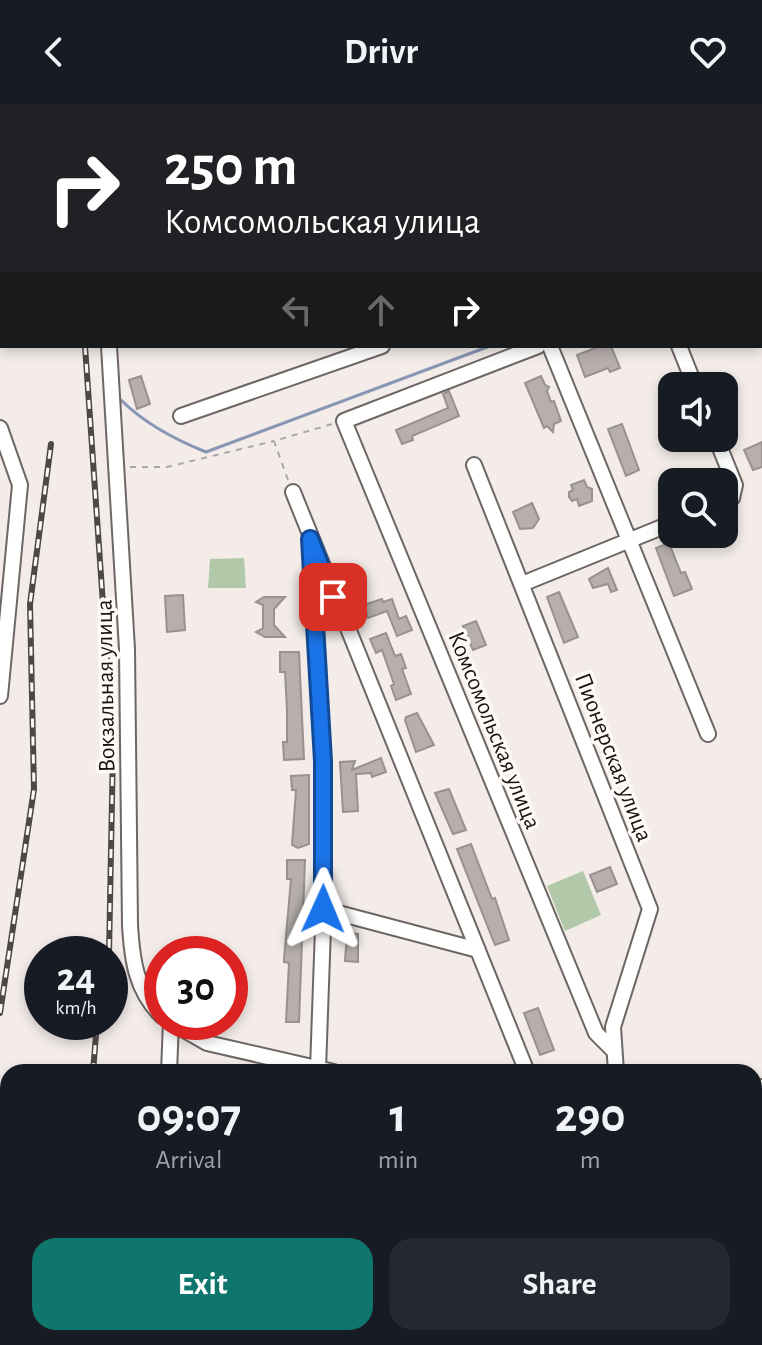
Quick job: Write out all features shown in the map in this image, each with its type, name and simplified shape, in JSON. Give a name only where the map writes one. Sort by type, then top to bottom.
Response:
[{"type":"street","name":"Вокзальная улица","points":[[109,348],[127,649],[130,925],[132,959],[144,992]]},
{"type":"street","points":[[181,416],[376,348]]},
{"type":"street","points":[[344,421],[533,348]]},
{"type":"street","points":[[551,348],[708,734]]},
{"type":"street","points":[[680,348],[689,372]]},
{"type":"street","name":"Комсомольская улица","points":[[344,421],[596,1033],[614,1051]]},
{"type":"street","points":[[0,428],[20,485],[0,696]]},
{"type":"street","name":"Пионерская улица","points":[[474,465],[650,909],[613,1027],[615,1064]]},
{"type":"street","points":[[293,492],[524,1064]]},
{"type":"street","points":[[522,584],[658,529]]},
{"type":"street","points":[[310,539],[323,761],[318,1064]]},
{"type":"street","points":[[323,909],[478,950]]},
{"type":"street","points":[[169,1064],[171,1040]]},
{"type":"street","points":[[202,1040],[297,1064]]},
{"type":"path","points":[[118,467],[167,467],[344,421]]},
{"type":"path","points":[[274,441],[293,492]]},
{"type":"green space","points":[[244,558],[246,588],[208,588],[210,559]]},
{"type":"green space","points":[[583,871],[601,915],[565,931],[547,886]]},
{"type":"building","points":[[595,348],[612,348],[620,368],[610,372],[608,368],[585,377],[577,355]]},
{"type":"building","points":[[141,376],[150,404],[137,409],[129,380]]},
{"type":"building","points":[[541,376],[549,387],[547,391],[561,421],[554,424],[553,432],[547,426],[544,428],[525,383]]},
{"type":"building","points":[[449,391],[459,416],[412,436],[413,440],[402,444],[396,430],[448,408],[443,394]]},
{"type":"building","points":[[622,424],[639,470],[626,476],[608,429]]},
{"type":"building","points":[[762,442],[762,467],[753,470],[744,450]]},
{"type":"building","points":[[584,480],[587,487],[592,489],[592,501],[579,506],[577,499],[572,501],[569,497],[569,492],[573,490],[571,485]]},
{"type":"building","points":[[532,503],[539,519],[533,528],[520,529],[513,512]]},
{"type":"building","points":[[656,548],[671,548],[681,573],[685,572],[692,589],[674,596]]},
{"type":"building","points":[[608,568],[617,590],[611,592],[608,584],[593,588],[589,579]]},
{"type":"building","points":[[559,592],[578,637],[564,643],[547,597]]},
{"type":"building","points":[[183,595],[185,630],[167,632],[165,596]]},
{"type":"building","points":[[264,597],[285,597],[274,609],[274,625],[285,637],[265,637],[256,632],[263,628],[263,605],[256,602]]},
{"type":"building","points":[[382,599],[383,602],[392,599],[399,619],[406,616],[412,630],[397,636],[387,611],[368,618],[364,605]]},
{"type":"building","points":[[476,621],[486,645],[473,650],[463,626]]},
{"type":"building","points":[[386,633],[395,656],[401,654],[406,668],[402,669],[411,694],[396,700],[382,650],[376,653],[370,639]]},
{"type":"building","points":[[280,652],[299,652],[304,759],[284,760],[287,711],[285,672],[280,672]]},
{"type":"building","points":[[417,713],[434,745],[416,752],[405,720]]},
{"type":"building","points":[[381,758],[386,772],[372,777],[371,773],[356,774],[358,811],[343,812],[340,762],[355,761],[352,770]]},
{"type":"building","points":[[309,775],[309,844],[298,848],[292,845],[296,790],[292,790],[291,776]]},
{"type":"building","points":[[449,789],[466,830],[453,834],[435,793]]},
{"type":"building","points":[[471,844],[492,899],[495,898],[509,940],[495,945],[457,849]]},
{"type":"building","points":[[287,860],[305,860],[299,1022],[286,1022],[289,963],[284,959],[291,879],[287,879]]},
{"type":"building","points":[[610,867],[617,884],[597,892],[590,875]]},
{"type":"building","points":[[347,933],[358,934],[358,962],[345,961]]},
{"type":"building","points":[[538,1008],[554,1050],[540,1055],[524,1013]]},
{"type":"waterway","points":[[121,400],[161,430],[206,452],[485,348]]},
{"type":"railway","points":[[85,348],[113,748],[109,936]]},
{"type":"railway","points":[[0,1013],[34,789],[30,604],[51,444]]},
{"type":"railway","points":[[94,1064],[96,1040]]},
{"type":"route","points":[[323,909],[323,761],[310,539],[333,597]]}]
